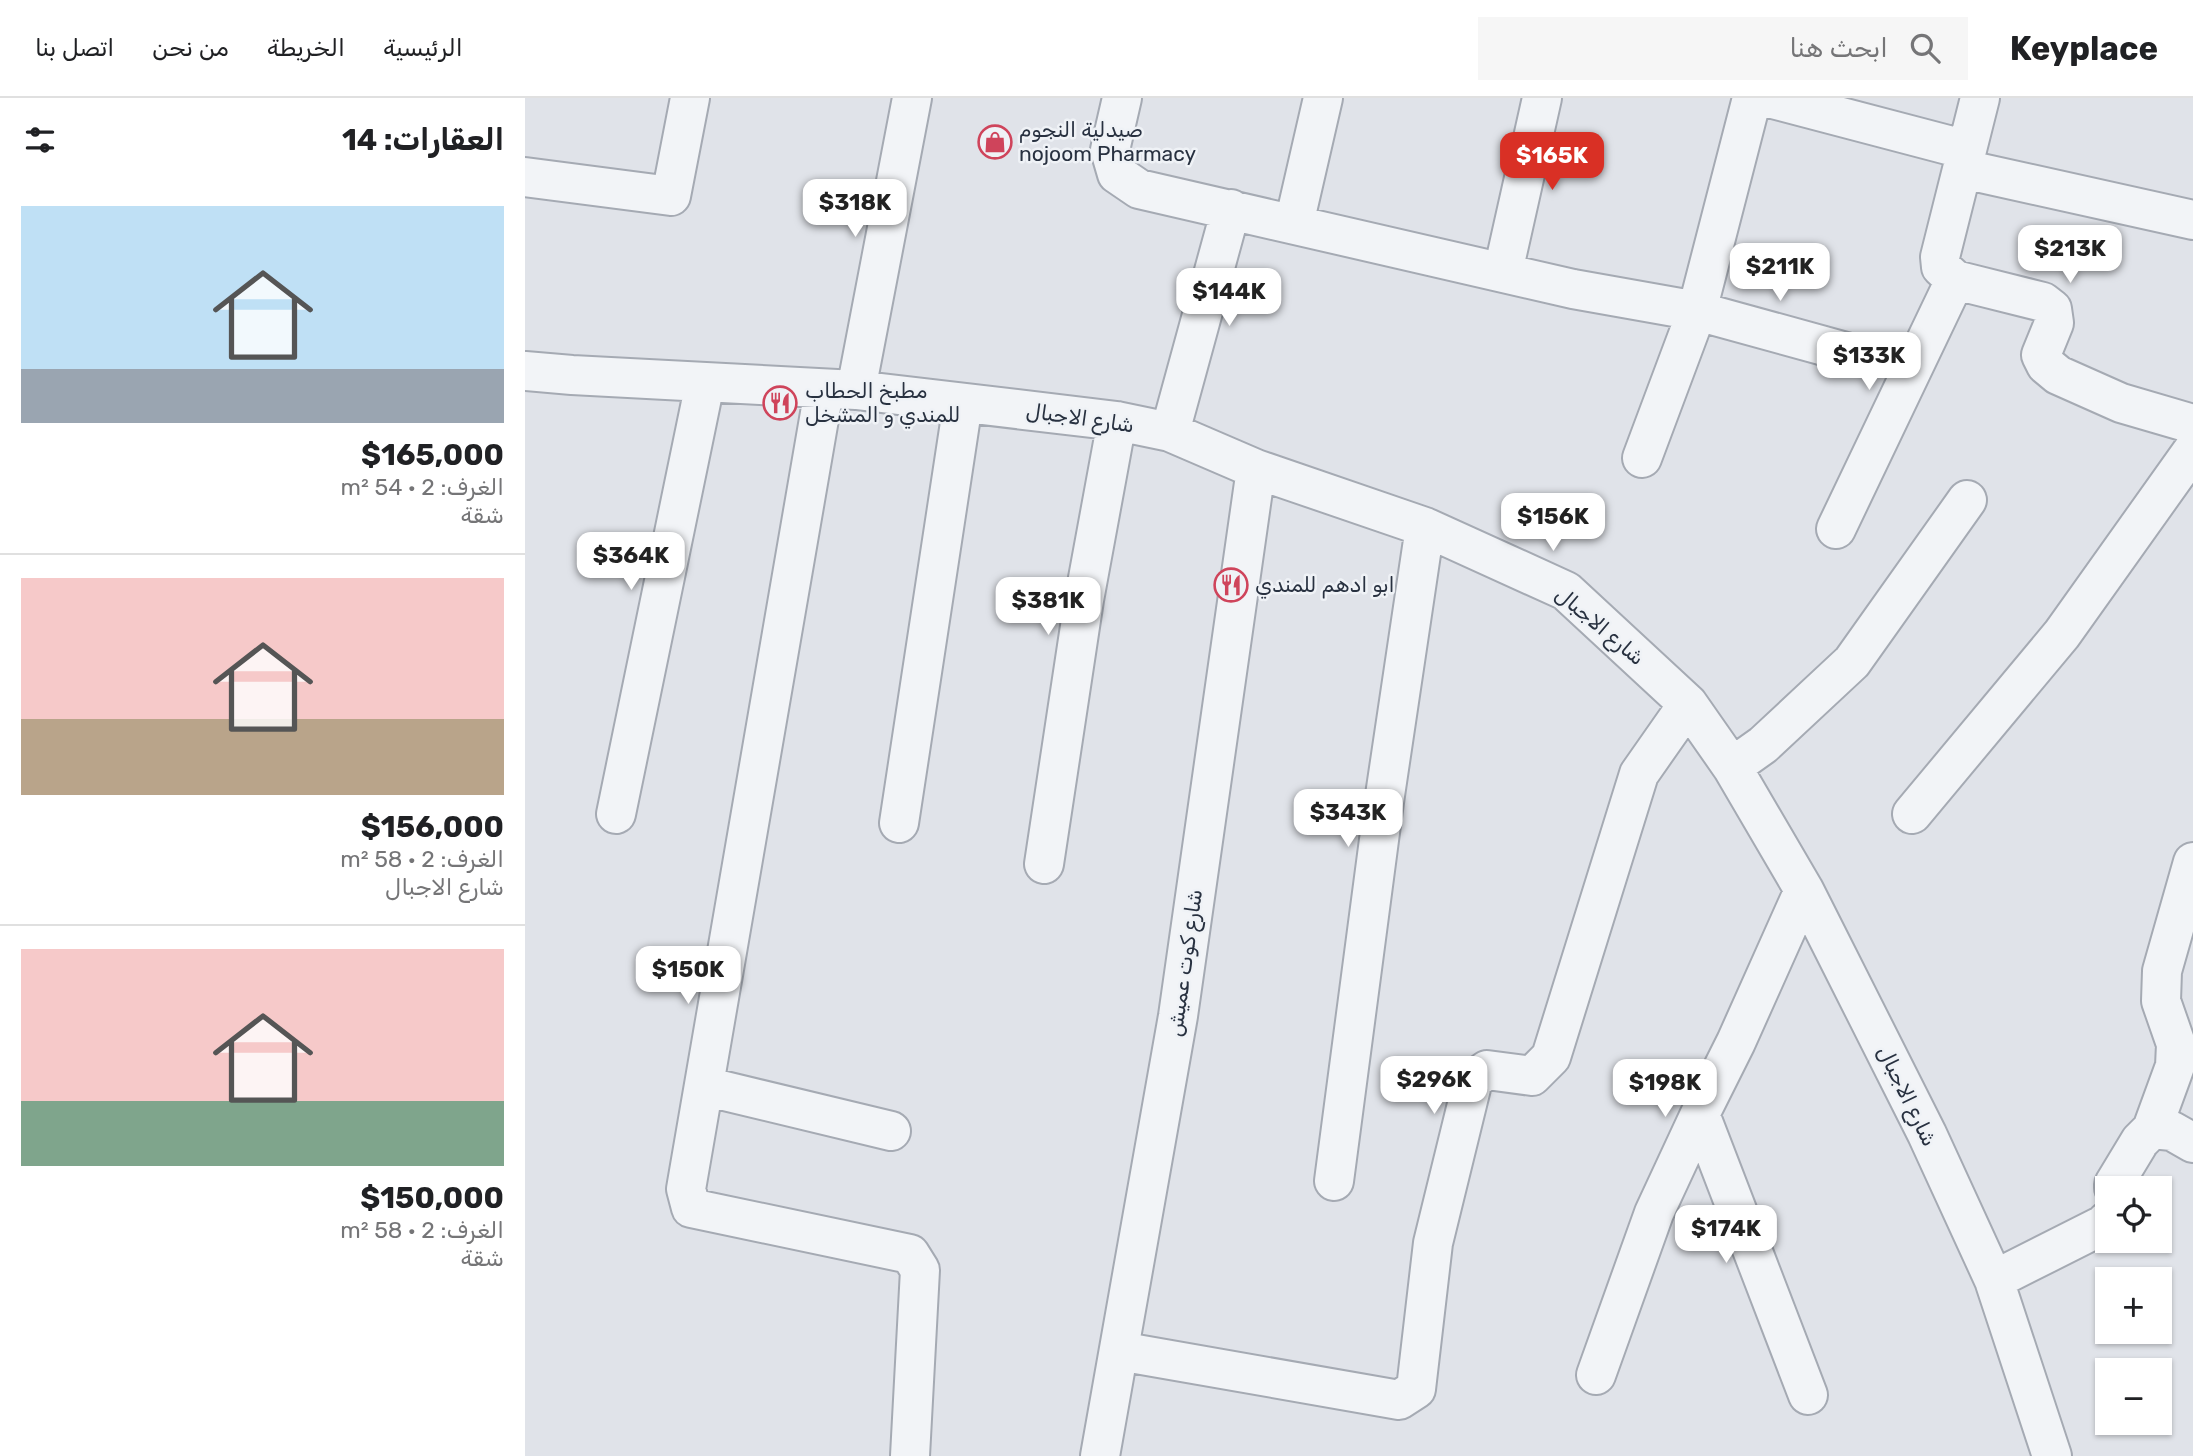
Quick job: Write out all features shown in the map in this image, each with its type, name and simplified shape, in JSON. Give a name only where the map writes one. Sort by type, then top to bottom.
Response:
[{"type":"street","points":[[525,177],[671,195],[690,98]]},
{"type":"street","points":[[910,1456],[920,1270],[910,1254],[691,1208],[686,1189],[840,390],[912,98]]},
{"type":"street","points":[[1122,98],[1110,150],[1117,174],[1139,188],[1573,289],[1697,311],[1846,352]]},
{"type":"street","points":[[1294,223],[1323,98]]},
{"type":"street","points":[[1503,272],[1542,98]]},
{"type":"street","points":[[1642,458],[1697,311],[1752,98]]},
{"type":"street","points":[[1769,98],[1965,159],[2193,220]]},
{"type":"street","points":[[1980,98],[1940,257],[1941,267],[1955,280],[2043,302],[2052,309],[2054,323],[2042,355],[2046,365],[2058,375],[2121,403],[2193,424]]},
{"type":"street","points":[[1170,432],[1231,209]]},
{"type":"street","points":[[1836,529],[1955,280]]},
{"type":"street","name":"شارع الاجبال","points":[[525,371],[840,390],[1117,421],[1170,432],[1256,469],[1425,527],[1566,591],[1688,704],[1732,767],[1804,890],[1927,1134],[1994,1280],[2052,1456]]},
{"type":"street","points":[[616,814],[705,383]]},
{"type":"street","points":[[899,824],[963,403]]},
{"type":"street","points":[[1044,864],[1084,600],[1117,421]]},
{"type":"street","points":[[1912,814],[2062,634],[2193,450]]},
{"type":"street","name":"شارع كوت عميش","points":[[1100,1456],[1178,1016],[1256,469]]},
{"type":"street","points":[[1732,767],[1763,745],[1852,662],[1966,500]]},
{"type":"street","points":[[1334,1181],[1384,802],[1425,527]]},
{"type":"street","points":[[1119,1351],[1399,1400],[1416,1389],[1433,1243],[1473,1080],[1487,1070],[1532,1076],[1551,1057],[1639,774],[1688,704]]},
{"type":"street","points":[[2119,1176],[2140,1141],[2152,1129],[2175,1066],[2176,1044],[2161,1001],[2162,971],[2193,862]]},
{"type":"street","points":[[1596,1376],[1654,1213],[1736,1042],[1804,890]]},
{"type":"street","points":[[704,1086],[891,1131]]},
{"type":"street","points":[[1700,1114],[1808,1395]]},
{"type":"street","points":[[2152,1129],[2172,1131],[2193,1143]]},
{"type":"street","points":[[1994,1280],[2095,1229]]},
{"type":"place","name":"صيدلية النجوم nojoom Pharmacy","points":[[995,142]]},
{"type":"place","name":"مطبخ الحطاب للمندي و المشخل","points":[[780,403]]},
{"type":"place","name":"ابو ادهم للمندي","points":[[1231,585]]}]
